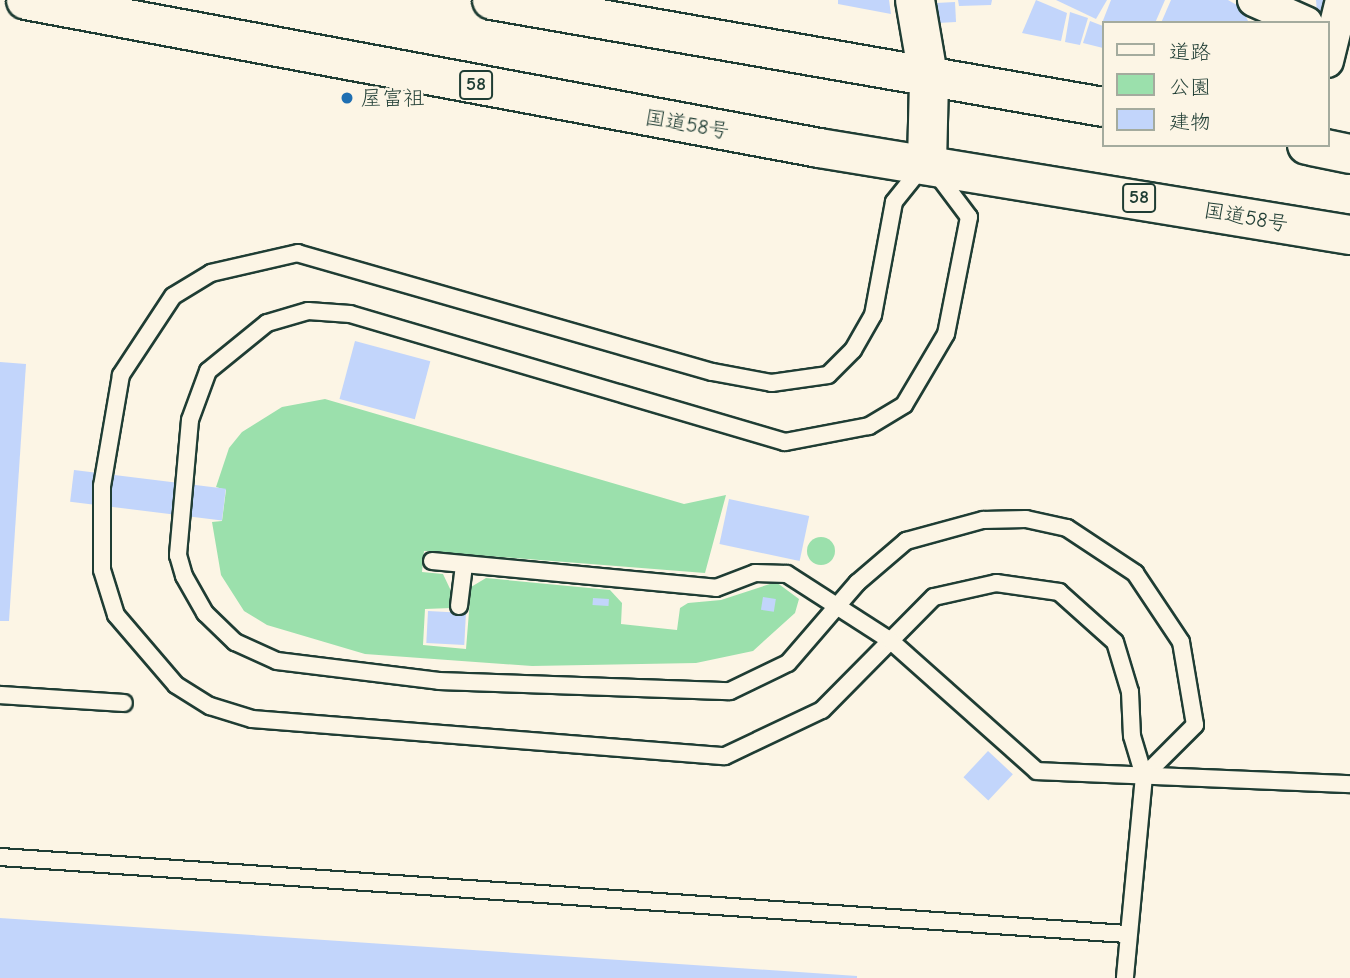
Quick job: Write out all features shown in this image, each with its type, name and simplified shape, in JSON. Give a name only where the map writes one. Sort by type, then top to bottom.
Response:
[{"type":"main road","name":"国道58号","points":[[26,0],[819,148],[927,161],[1350,235]]},
{"type":"main road","points":[[492,0],[551,5],[929,81],[1102,107]]},
{"type":"main road","points":[[915,0],[929,81],[927,161]]},
{"type":"main road","points":[[1318,147],[1350,154]]},
{"type":"street","points":[[1329,27],[1342,0]]},
{"type":"street","points":[[1256,6],[1289,21]]},
{"type":"lane","points":[[1125,978],[1144,776],[1115,642],[1059,592],[996,583],[934,597],[821,709],[725,756],[253,719],[210,706],[176,685],[116,615],[102,570],[102,486],[121,375],[141,338],[173,296],[211,273],[267,257],[298,253],[712,372],[772,383],[828,376],[853,351],[873,315],[894,202],[927,161],[969,217],[952,308],[929,372],[904,405],[869,426],[785,442],[350,314],[308,311],[267,323],[235,343],[208,371],[190,419],[178,555],[184,576],[205,613],[235,642],[277,661],[439,681],[730,691],[788,663],[839,604],[906,541],[945,527],[1026,519],[1067,528],[1103,548],[1161,606],[1191,682],[1195,724],[1144,776]]},
{"type":"lane","points":[[432,561],[716,588],[770,571],[813,585],[891,640],[1037,771],[1350,784]]},
{"type":"lane","points":[[459,606],[464,565]]},
{"type":"lane","points":[[0,695],[124,703]]},
{"type":"lane","points":[[0,856],[1128,934]]},
{"type":"green space","points":[[325,399],[684,504],[726,495],[705,573],[424,551],[422,572],[443,574],[452,593],[451,608],[425,609],[423,645],[466,649],[471,587],[486,578],[610,590],[622,603],[621,624],[677,630],[680,608],[688,603],[721,600],[776,582],[799,599],[795,613],[753,651],[696,663],[532,666],[365,654],[267,625],[244,611],[221,575],[212,522],[222,521],[226,490],[216,487],[229,448],[242,432],[282,407]]},
{"type":"green space","points":[[821,537],[831,541],[835,551],[831,561],[821,565],[811,561],[807,551],[811,541]]},
{"type":"building","points":[[838,0],[889,0],[891,14],[838,4]]},
{"type":"building","points":[[958,0],[992,0],[991,5],[959,6]]},
{"type":"building","points":[[1036,0],[1067,13],[1061,41],[1022,33]]},
{"type":"building","points":[[1056,0],[1107,0],[1096,19]]},
{"type":"building","points":[[1111,0],[1165,0],[1156,21],[1103,21]]},
{"type":"building","points":[[1171,0],[1228,0],[1242,8],[1248,21],[1162,21]]},
{"type":"building","points":[[1316,0],[1328,0],[1320,13],[1317,12]]},
{"type":"building","points":[[955,2],[956,22],[937,23],[936,3]]},
{"type":"building","points":[[1070,12],[1088,18],[1080,45],[1065,42]]},
{"type":"building","points":[[1090,21],[1102,26],[1102,48],[1083,43]]},
{"type":"building","points":[[355,341],[430,361],[415,419],[339,399]]},
{"type":"building","points":[[0,362],[26,364],[9,621],[0,621]]},
{"type":"building","points":[[74,470],[226,489],[222,520],[70,502]]},
{"type":"building","points":[[729,499],[809,516],[800,561],[719,544]]},
{"type":"building","points":[[763,597],[776,599],[774,612],[761,610]]},
{"type":"building","points":[[593,598],[609,599],[608,606],[593,605]]},
{"type":"building","points":[[428,611],[466,613],[464,645],[426,643]]},
{"type":"building","points":[[988,751],[1013,774],[988,801],[963,777]]},
{"type":"building","points":[[0,918],[857,976],[857,978],[0,978]]},
{"type":"place","name":"屋富祖","points":[[347,98]]}]
